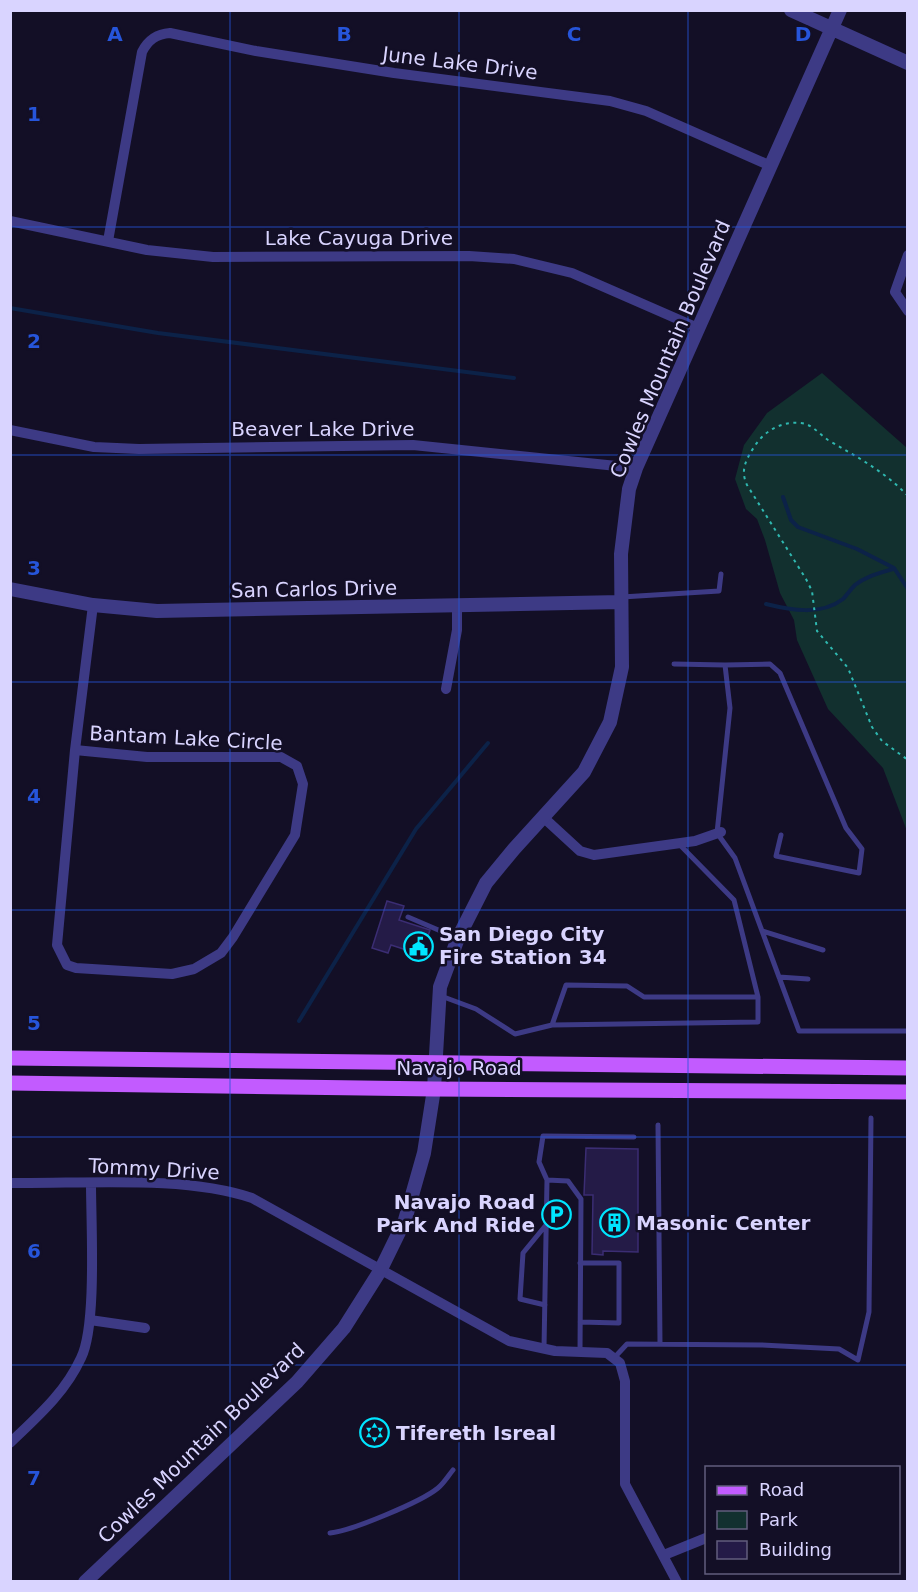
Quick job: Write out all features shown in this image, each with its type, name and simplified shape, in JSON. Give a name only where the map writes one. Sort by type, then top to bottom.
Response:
[{"type":"main road","name":"Navajo Road","points":[[10,1058],[908,1068]]},
{"type":"main road","name":"Navajo Road","points":[[10,1083],[908,1092]]},
{"type":"street","points":[[791,10],[908,63]]},
{"type":"street","name":"Cowles Mountain Boulevard","points":[[85,1581],[297,1382],[344,1328],[380,1271],[405,1220],[424,1153],[434,1089],[440,995],[458,938],[486,884],[584,772],[610,722],[622,667],[621,554],[628,489],[840,10]]},
{"type":"street","name":"June Lake Drive","points":[[108,241],[142,52],[147,42],[160,33],[394,73],[610,101],[646,111],[771,166]]},
{"type":"street","name":"Lake Cayuga Drive","points":[[10,221],[147,250],[213,256],[469,256],[514,259],[572,273],[698,328]]},
{"type":"street","points":[[907,310],[896,292],[908,255]]},
{"type":"street","name":"Beaver Lake Drive","points":[[10,430],[94,447],[139,449],[413,445],[636,468]]},
{"type":"street","name":"San Carlos Drive","points":[[10,589],[93,606],[157,611],[457,606],[621,600]]},
{"type":"street","points":[[75,750],[93,606]]},
{"type":"street","points":[[446,689],[457,630],[457,606]]},
{"type":"street","name":"Bantam Lake Circle","points":[[75,750],[147,757],[281,757],[297,766],[303,784],[295,835],[233,937],[213,959],[194,969],[172,974],[76,968],[67,965],[57,945],[75,750]]},
{"type":"street","points":[[543,817],[580,851],[594,855],[678,844],[719,832]]},
{"type":"street","name":"Tommy Drive","points":[[10,1183],[196,1185],[236,1193],[252,1198],[496,1336],[544,1350],[607,1353],[614,1358]]},
{"type":"street","points":[[10,1443],[51,1404],[83,1356],[90,1320],[91,1184]]},
{"type":"street","points":[[90,1320],[145,1328]]},
{"type":"street","points":[[614,1358],[624,1372],[625,1381],[625,1484],[677,1581]]},
{"type":"street","points":[[664,1555],[705,1538]]},
{"type":"lane","points":[[621,600],[719,591],[721,574]]},
{"type":"lane","points":[[674,664],[770,664],[780,673],[846,828],[862,849],[859,873],[776,856],[780,835]]},
{"type":"lane","points":[[725,665],[730,708],[719,832],[735,858],[799,1031],[908,1031]]},
{"type":"lane","points":[[440,995],[476,1009],[514,1034],[552,1025],[758,1022],[758,997],[734,900],[678,844]]},
{"type":"lane","points":[[408,918],[458,938]]},
{"type":"lane","points":[[762,931],[824,950]]},
{"type":"lane","points":[[779,977],[808,979]]},
{"type":"lane","points":[[552,1025],[566,985],[627,986],[644,997],[758,997]]},
{"type":"lane","points":[[614,1358],[627,1344],[660,1343],[839,1349],[858,1360],[869,1312],[871,1118]]},
{"type":"lane","points":[[658,1125],[660,1343]]},
{"type":"lane","points":[[544,1350],[547,1180],[539,1162],[543,1136],[634,1137]]},
{"type":"lane","points":[[547,1180],[568,1181],[581,1199],[580,1352]]},
{"type":"lane","points":[[545,1305],[520,1299],[523,1253],[546,1226]]},
{"type":"lane","points":[[580,1263],[620,1263],[619,1323],[580,1322]]},
{"type":"lane","points":[[330,1533],[346,1532],[428,1494],[444,1482],[453,1470]]},
{"type":"path","points":[[908,496],[874,466],[804,423],[782,425],[761,437],[744,464],[742,476],[806,579],[813,601],[814,618],[818,631],[848,668],[872,727],[882,741],[908,760]]},
{"type":"green space","points":[[822,373],[907,448],[907,831],[883,768],[828,709],[797,640],[794,620],[780,593],[757,519],[746,509],[735,479],[744,445],[767,413]]},
{"type":"building","points":[[387,901],[404,906],[399,920],[430,930],[422,955],[391,945],[388,953],[372,948]]},
{"type":"building","name":"Masonic Center","points":[[586,1148],[638,1149],[638,1252],[603,1251],[603,1255],[592,1254],[593,1195],[584,1195]]},
{"type":"waterway","points":[[10,308],[158,333],[514,378]]},
{"type":"waterway","points":[[783,497],[791,520],[798,527],[857,549],[894,568],[908,589]]},
{"type":"waterway","points":[[766,604],[795,610],[825,608],[843,599],[855,585],[864,579],[893,569]]},
{"type":"waterway","points":[[299,1021],[416,829],[488,743]]},
{"type":"place","name":"San Diego City Fire Station 34","points":[[418,946]]},
{"type":"place","name":"Navajo Road Park And Ride","points":[[556,1214]]},
{"type":"place","name":"Masonic Center","points":[[615,1223]]},
{"type":"place","name":"Tifereth Isreal","points":[[375,1433]]}]
